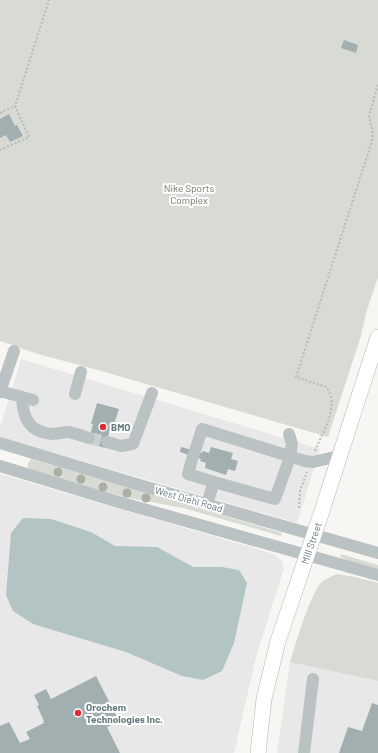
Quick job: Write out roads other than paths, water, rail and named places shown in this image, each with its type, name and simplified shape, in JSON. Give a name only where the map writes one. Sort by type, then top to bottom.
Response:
[{"type":"main road","name":"Mill Street","points":[[258,753],[262,712],[269,674],[278,641],[378,337]]},
{"type":"street","points":[[14,351],[0,392],[28,399],[23,411],[26,419],[32,426],[52,434],[67,432],[89,438]]},
{"type":"street","points":[[75,394],[81,372]]},
{"type":"street","points":[[107,442],[122,446],[133,444],[152,393]]},
{"type":"street","points":[[289,434],[292,444],[290,457],[275,500],[188,474],[202,430],[290,457],[310,462],[339,456]]},
{"type":"street","name":"West Diehl Road","points":[[0,443],[378,553]]},
{"type":"street","points":[[0,466],[306,556],[378,575]]},
{"type":"street","points":[[206,504],[214,482]]},
{"type":"street","points":[[304,753],[313,679]]},
{"type":"tunnel","points":[[89,438],[107,442]]},
{"type":"place","name":"BMO","points":[[103,427]]},
{"type":"place","name":"Orochem Technologies Inc.","points":[[78,713]]},
{"type":"park label","name":"Nike Sports Complex","points":[[189,194]]}]
